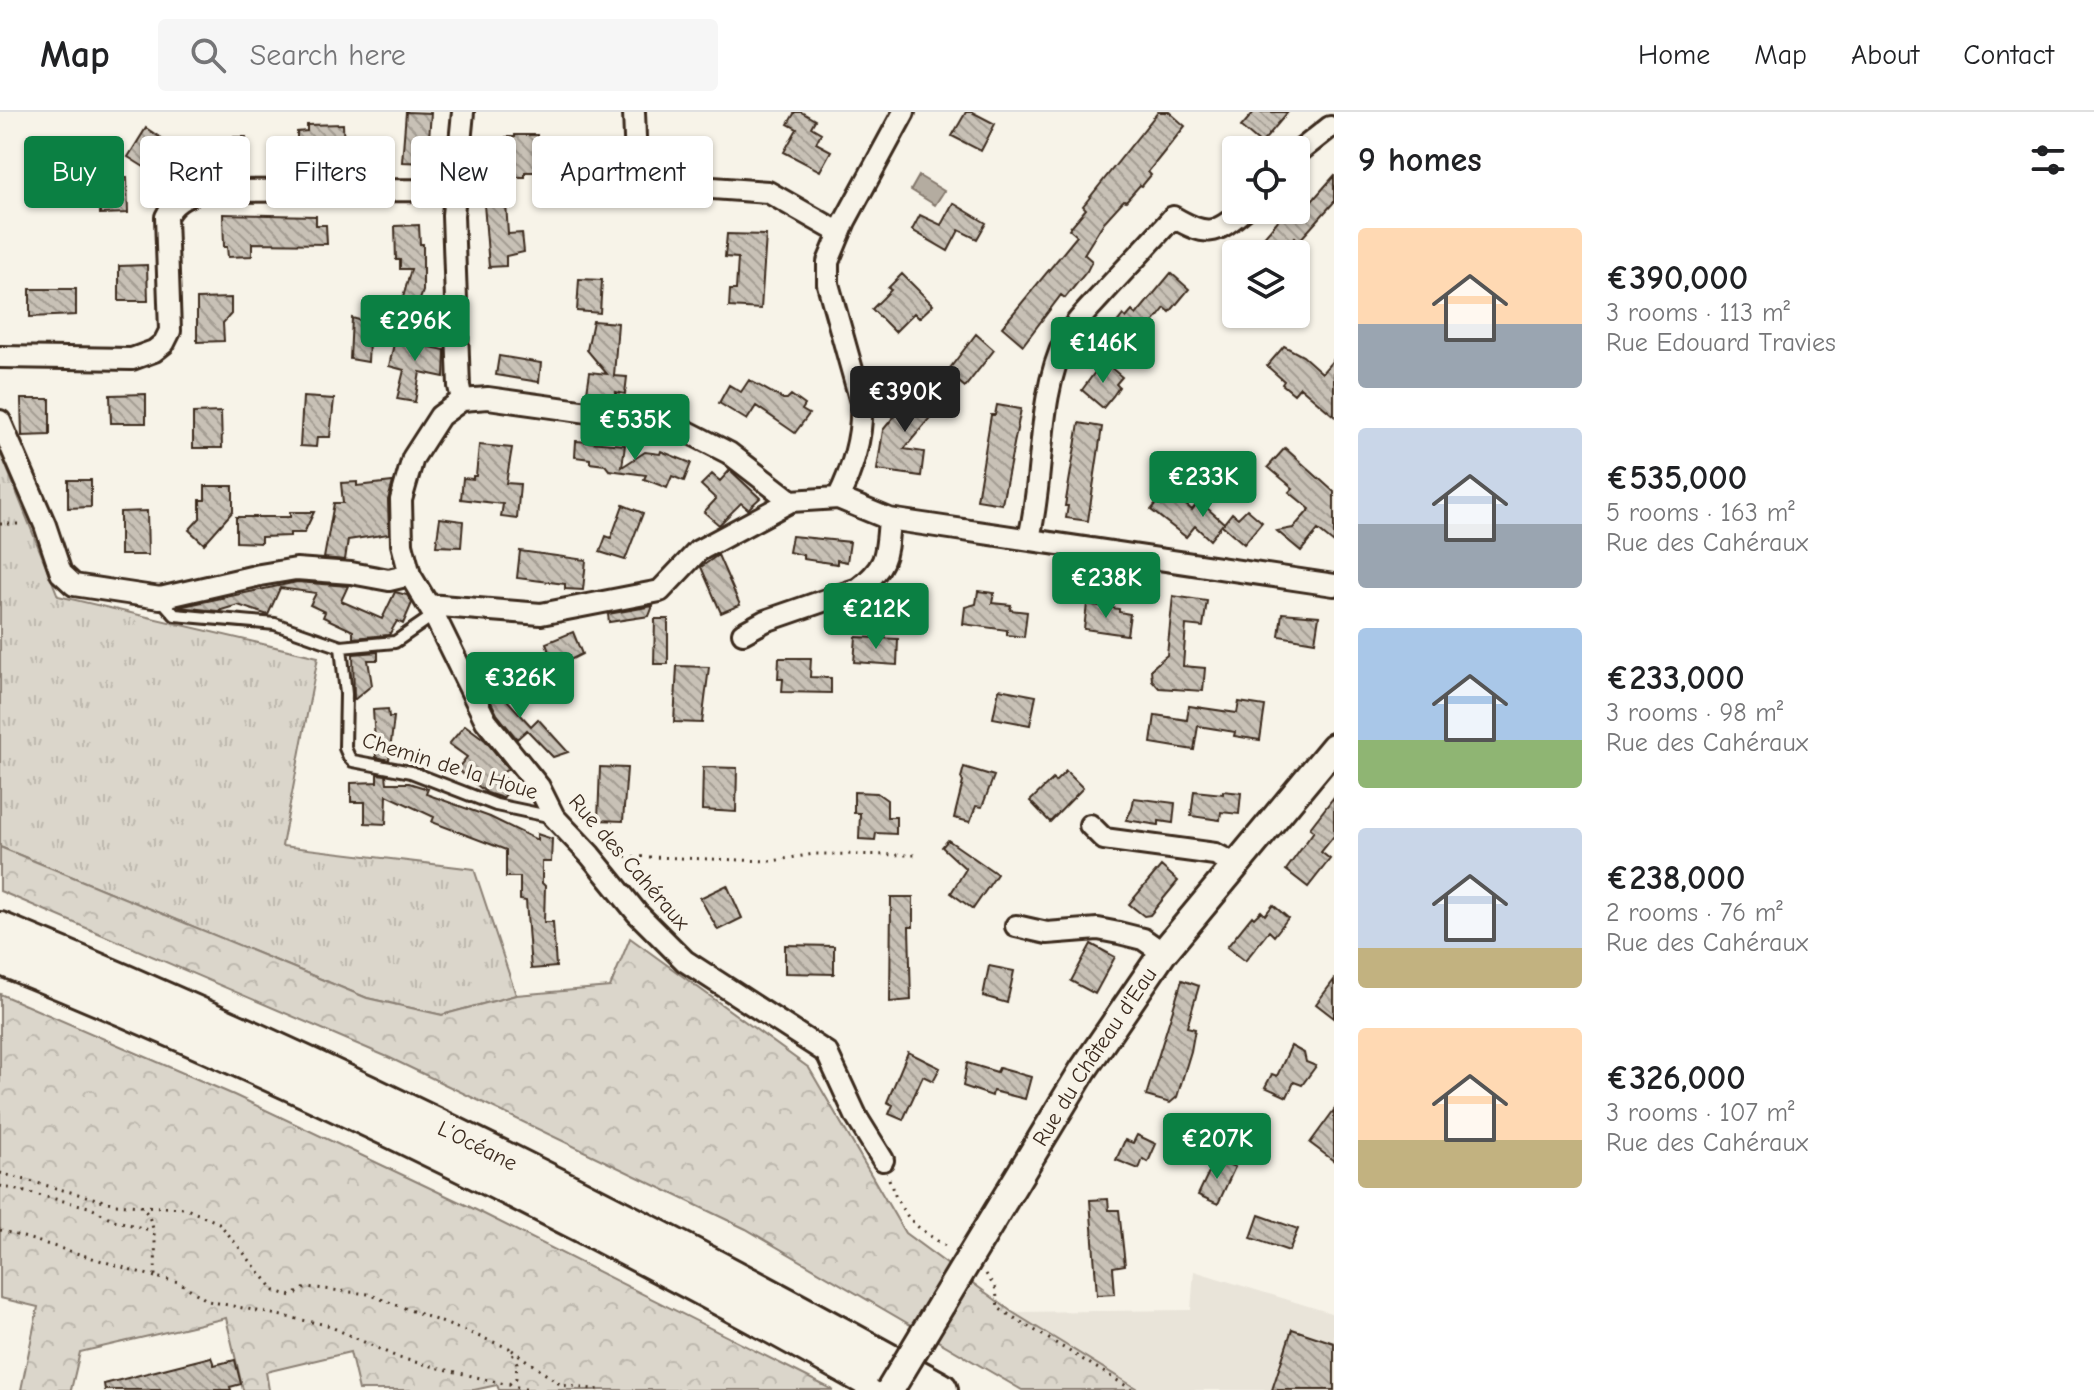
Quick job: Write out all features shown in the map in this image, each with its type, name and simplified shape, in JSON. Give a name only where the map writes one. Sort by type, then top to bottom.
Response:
[{"type":"highway","name":"L’Océane","points":[[0,930],[236,1032],[494,1154],[708,1263],[940,1390]]},
{"type":"highway","name":"L’Océane","points":[[0,957],[231,1057],[450,1160],[732,1304],[889,1390]]},
{"type":"street","points":[[461,136],[463,112]]},
{"type":"street","points":[[634,112],[636,163],[643,183],[768,192],[840,233]]},
{"type":"street","points":[[838,498],[849,475],[862,422],[861,402],[828,284],[828,262],[840,233],[904,112]]},
{"type":"street","points":[[1310,143],[1330,127]]},
{"type":"street","points":[[0,357],[132,359],[154,351],[164,343],[170,331],[166,217],[170,208],[199,191],[411,190]]},
{"type":"street","points":[[454,208],[462,400],[488,398],[631,418],[686,431],[729,453],[791,501]]},
{"type":"street","points":[[1029,538],[1035,512],[1046,409],[1067,336],[1173,217],[1198,232],[1219,229],[1226,224]]},
{"type":"street","name":"Rue des Cahéraux","points":[[462,400],[440,416],[413,458],[401,500],[402,544],[410,575],[431,610],[486,721],[539,787],[554,817],[637,913],[685,961],[827,1053],[857,1118],[883,1160]]},
{"type":"street","points":[[0,421],[45,525],[61,573],[74,585],[160,598],[296,569],[351,573],[389,580],[410,575]]},
{"type":"street","points":[[431,610],[541,614],[660,591],[698,551],[791,501],[838,498],[889,519],[1334,585]]},
{"type":"street","points":[[743,633],[765,621],[858,589],[871,579],[885,561],[889,519]]},
{"type":"street","name":"Rue du Château d'Eau","points":[[889,1390],[1083,1070],[1163,953],[1334,747]]},
{"type":"street","points":[[1090,825],[1104,839],[1215,854],[1235,864]]},
{"type":"street","points":[[1016,926],[1047,933],[1098,929],[1143,939],[1163,953]]},
{"type":"lane","points":[[160,598],[175,615],[275,624],[341,647],[395,642],[431,610]]},
{"type":"lane","name":"Chemin de la Houe","points":[[341,647],[346,694],[345,748],[351,760],[411,772],[496,805],[554,817]]},
{"type":"path","points":[[590,855],[772,861],[814,854],[917,855]]},
{"type":"path","points":[[883,1160],[899,1207],[913,1224],[968,1260],[993,1281],[998,1308],[1133,1390]]},
{"type":"path","points":[[0,1173],[115,1204],[184,1208],[219,1223],[275,1291],[292,1296],[307,1287],[368,1294],[509,1348],[561,1385],[600,1390]]},
{"type":"path","points":[[0,1186],[89,1207],[114,1220],[153,1231]]},
{"type":"path","points":[[141,1206],[147,1212],[153,1231],[155,1277]]},
{"type":"path","points":[[0,1230],[179,1282],[208,1301],[327,1325],[399,1358],[529,1390]]},
{"type":"path","points":[[508,1385],[516,1378],[517,1363],[509,1348]]},
{"type":"shaded area","points":[[919,176],[944,191],[935,205],[911,190]]},
{"type":"shaded area","points":[[1194,1271],[1334,1314],[1334,1390],[1139,1390],[1012,1312],[1191,1310]]},
{"type":"green space","points":[[0,451],[58,596],[318,657],[282,846],[474,869],[516,995],[442,1015],[367,998],[0,847]]},
{"type":"green space","points":[[0,847],[367,998],[442,1015],[516,995],[610,987],[630,938],[809,1068],[905,1233],[1012,1312],[1139,1390],[1022,1390],[746,1229],[390,1058],[0,891]]},
{"type":"green space","points":[[0,994],[234,1095],[468,1206],[833,1390],[499,1390],[497,1385],[474,1390],[359,1390],[350,1352],[266,1372],[269,1390],[243,1390],[226,1318],[80,1352],[71,1390],[21,1390],[38,1307],[0,1298]]},
{"type":"building","points":[[406,112],[431,113],[429,136],[411,136],[411,162],[402,162]]},
{"type":"building","points":[[795,112],[815,120],[811,127],[821,133],[816,143],[831,151],[820,171],[784,152],[797,129],[788,124]]},
{"type":"building","points":[[966,112],[995,124],[981,151],[952,136]]},
{"type":"building","points":[[1158,112],[1169,112],[1185,126],[1148,172],[1151,175],[1142,186],[1104,222],[1084,254],[1092,261],[1087,271],[1065,298],[1061,295],[1023,345],[1002,327],[1077,236],[1069,229],[1086,209],[1083,206]]},
{"type":"building","points":[[1254,112],[1288,112],[1268,136],[1252,136],[1241,127]]},
{"type":"building","points":[[343,124],[343,136],[297,136],[297,132],[307,131],[307,125]]},
{"type":"building","points":[[146,128],[158,136],[141,136]]},
{"type":"building","points":[[537,135],[532,136],[532,172],[525,172],[525,177],[516,177],[515,136]]},
{"type":"building","points":[[140,138],[140,164],[128,157]]},
{"type":"building","points":[[1334,176],[1334,202],[1300,240],[1295,237],[1293,240],[1261,240],[1275,224],[1310,224],[1310,199],[1312,201]]},
{"type":"building","points":[[124,177],[127,177],[128,213],[100,214],[100,208],[124,208]]},
{"type":"building","points":[[953,203],[986,223],[977,239],[959,230],[948,251],[912,230],[920,215],[941,225]]},
{"type":"building","points":[[484,208],[506,208],[508,234],[522,233],[524,252],[506,256],[506,266],[489,267]]},
{"type":"building","points":[[223,214],[316,216],[316,225],[326,225],[327,244],[252,243],[252,256],[228,257],[227,247],[224,247]]},
{"type":"building","points":[[419,225],[420,244],[423,244],[423,291],[418,305],[402,301],[411,269],[400,269],[400,260],[396,260],[395,226]]},
{"type":"building","points":[[727,234],[766,235],[761,309],[729,307],[730,290],[736,290],[738,258],[725,257]]},
{"type":"building","points":[[147,265],[148,301],[119,301],[119,266]]},
{"type":"building","points":[[1171,273],[1189,289],[1170,312],[1165,308],[1122,355],[1104,339],[1123,315],[1126,318],[1132,311],[1136,315]]},
{"type":"building","points":[[902,274],[933,305],[919,318],[914,313],[895,332],[872,309]]},
{"type":"building","points":[[579,279],[602,280],[600,313],[577,311]]},
{"type":"building","points":[[30,289],[76,289],[76,315],[30,317]]},
{"type":"building","points":[[231,298],[231,314],[223,323],[224,341],[197,342],[197,299]]},
{"type":"building","points":[[352,318],[370,323],[368,362],[350,359]]},
{"type":"building","points":[[593,321],[618,323],[614,376],[627,377],[625,394],[616,392],[616,396],[587,392],[590,372],[607,374],[587,350]]},
{"type":"building","points":[[397,330],[422,338],[420,345],[445,350],[444,377],[420,372],[415,402],[397,399],[404,370],[389,366]]},
{"type":"building","points":[[976,334],[994,350],[965,387],[947,372]]},
{"type":"building","points":[[1284,346],[1303,356],[1322,373],[1334,359],[1334,416],[1300,387],[1294,394],[1267,366]]},
{"type":"building","points":[[499,356],[541,363],[539,382],[496,375]]},
{"type":"building","points":[[1103,361],[1122,377],[1116,384],[1119,387],[1103,408],[1082,390]]},
{"type":"building","points":[[749,380],[783,399],[791,395],[805,405],[802,410],[809,414],[795,433],[756,406],[747,420],[719,403],[729,385],[741,392]]},
{"type":"building","points":[[910,383],[939,407],[904,449],[924,452],[921,476],[877,470],[883,430],[901,408],[895,402]]},
{"type":"building","points":[[146,394],[146,423],[111,423],[110,395]]},
{"type":"building","points":[[303,397],[334,399],[330,437],[317,437],[316,447],[300,446]]},
{"type":"building","points":[[21,399],[50,399],[50,435],[22,436]]},
{"type":"building","points":[[997,405],[1021,409],[1002,504],[977,500],[991,415],[995,415]]},
{"type":"building","points":[[221,412],[222,448],[193,448],[193,413]]},
{"type":"building","points":[[1079,423],[1102,427],[1088,521],[1066,518],[1068,506],[1065,506]]},
{"type":"building","points":[[576,441],[625,445],[622,467],[645,452],[660,454],[661,451],[691,463],[684,481],[672,476],[667,488],[644,479],[646,475],[609,470],[605,465],[590,463],[590,459],[575,457]]},
{"type":"building","points":[[479,445],[512,448],[506,483],[520,484],[517,519],[501,517],[503,504],[461,499],[463,478],[473,479],[476,476]]},
{"type":"building","points":[[1285,448],[1334,492],[1334,543],[1318,530],[1301,551],[1277,531],[1293,528],[1310,509],[1289,492],[1293,488],[1268,467]]},
{"type":"building","points":[[730,470],[760,498],[748,509],[741,503],[719,525],[704,512],[716,499],[701,485],[712,474],[720,481]]},
{"type":"building","points":[[68,480],[91,480],[91,507],[68,508]]},
{"type":"building","points":[[357,482],[357,486],[393,482],[388,500],[389,534],[348,540],[345,560],[324,558],[334,503],[343,503],[341,483]]},
{"type":"building","points":[[205,486],[233,486],[233,511],[204,544],[189,530],[200,518],[200,500],[205,500]]},
{"type":"building","points":[[1168,489],[1192,510],[1199,501],[1224,523],[1232,513],[1238,518],[1247,509],[1262,522],[1244,544],[1222,525],[1210,540],[1195,526],[1186,537],[1151,510]]},
{"type":"building","points":[[623,505],[643,513],[625,560],[600,552],[606,536],[611,538]]},
{"type":"building","points":[[147,511],[148,555],[120,555],[120,512]]},
{"type":"building","points":[[290,512],[314,512],[304,533],[261,537],[261,543],[236,542],[236,517],[290,517]]},
{"type":"building","points":[[440,518],[463,521],[461,547],[436,546]]},
{"type":"building","points":[[792,536],[850,542],[847,562],[837,560],[837,564],[803,559],[803,555],[789,552]]},
{"type":"building","points":[[520,551],[586,560],[583,590],[565,589],[565,584],[517,578]]},
{"type":"building","points":[[718,555],[740,605],[721,613],[701,567]]},
{"type":"building","points":[[297,582],[348,586],[341,601],[382,619],[395,592],[407,595],[412,603],[403,624],[397,621],[389,635],[353,638],[353,631],[323,617],[325,612],[310,605],[316,593],[280,588],[268,615],[238,605],[218,611],[179,607]]},
{"type":"building","points":[[978,591],[994,593],[992,603],[1011,605],[1010,610],[1027,612],[1024,637],[1007,635],[1007,630],[963,624],[965,607],[976,604]]},
{"type":"building","points":[[1173,596],[1207,601],[1203,627],[1186,625],[1183,666],[1205,668],[1203,691],[1159,688],[1152,680],[1151,669],[1167,655]]},
{"type":"building","points":[[1087,604],[1130,614],[1127,635],[1084,629]]},
{"type":"building","points":[[653,606],[649,616],[609,622],[608,614]]},
{"type":"building","points":[[1282,613],[1319,616],[1315,642],[1279,636]]},
{"type":"building","points":[[655,619],[668,619],[668,664],[654,664]]},
{"type":"building","points":[[573,632],[582,654],[554,668],[546,643]]},
{"type":"building","points":[[856,637],[898,639],[897,665],[854,662]]},
{"type":"building","points":[[378,652],[378,660],[368,660],[372,685],[354,700],[353,654]]},
{"type":"building","points":[[779,658],[811,658],[810,677],[831,678],[831,693],[782,692],[783,679],[778,679]]},
{"type":"building","points":[[677,666],[709,667],[702,723],[674,722]]},
{"type":"building","points":[[493,677],[510,695],[506,699],[531,726],[538,719],[568,752],[553,757],[527,730],[517,739],[497,714],[483,686]]},
{"type":"building","points":[[999,689],[1036,696],[1030,725],[993,718]]},
{"type":"building","points":[[1239,702],[1265,706],[1260,740],[1198,726],[1194,750],[1151,743],[1155,715],[1187,720],[1189,706],[1237,713]]},
{"type":"building","points":[[388,709],[389,717],[394,717],[389,760],[376,757],[373,710]]},
{"type":"building","points":[[465,725],[485,740],[508,769],[501,774],[511,787],[503,798],[487,793],[457,769],[467,757],[449,744]]},
{"type":"building","points":[[600,767],[627,768],[623,821],[598,820]]},
{"type":"building","points":[[703,767],[737,768],[736,812],[702,810]]},
{"type":"building","points":[[964,767],[994,776],[982,807],[976,806],[970,822],[954,818]]},
{"type":"building","points":[[1066,771],[1083,788],[1050,822],[1030,801]]},
{"type":"building","points":[[377,774],[386,775],[387,783],[409,783],[428,789],[426,794],[490,817],[537,840],[537,834],[552,839],[551,862],[542,862],[542,883],[545,886],[544,922],[553,922],[556,967],[531,969],[526,901],[520,900],[520,877],[506,877],[506,850],[432,822],[434,817],[387,795],[386,824],[365,823],[365,802],[351,802],[351,783],[377,782]]},
{"type":"building","points":[[1194,791],[1241,793],[1239,814],[1221,812],[1220,820],[1191,816]]},
{"type":"building","points":[[854,792],[877,793],[887,800],[887,817],[896,817],[896,834],[876,833],[875,840],[859,839],[860,813],[854,813]]},
{"type":"building","points":[[1334,797],[1334,836],[1321,852],[1330,859],[1308,887],[1286,870],[1314,831],[1310,828]]},
{"type":"building","points":[[1134,798],[1175,803],[1173,823],[1159,821],[1159,825],[1126,820]]},
{"type":"building","points":[[948,840],[997,874],[973,909],[951,893],[966,869],[942,847]]},
{"type":"building","points":[[1161,866],[1178,881],[1150,915],[1144,916],[1129,904]]},
{"type":"building","points":[[727,885],[742,918],[718,930],[700,898]]},
{"type":"building","points":[[891,897],[913,897],[913,927],[909,927],[911,1000],[890,1002]]},
{"type":"building","points":[[1273,905],[1288,918],[1274,936],[1269,931],[1245,961],[1227,947],[1252,916],[1254,918],[1261,911],[1265,915]]},
{"type":"building","points":[[1091,944],[1115,957],[1095,994],[1071,981]]},
{"type":"building","points":[[785,945],[834,946],[834,974],[785,973]]},
{"type":"building","points":[[989,966],[1014,971],[1007,1003],[983,996]]},
{"type":"building","points":[[1182,980],[1199,986],[1187,1027],[1195,1029],[1177,1097],[1170,1103],[1146,1096]]},
{"type":"building","points":[[1334,980],[1334,1018],[1316,1004]]},
{"type":"building","points":[[1291,1046],[1304,1053],[1306,1062],[1316,1066],[1302,1085],[1294,1082],[1287,1097],[1265,1087],[1272,1074],[1277,1076]]},
{"type":"building","points":[[908,1052],[940,1068],[933,1081],[923,1076],[903,1120],[889,1114],[893,1105],[887,1102]]},
{"type":"building","points":[[967,1063],[1031,1077],[1025,1099],[993,1091],[992,1096],[963,1086]]},
{"type":"building","points":[[1334,1110],[1334,1161],[1310,1143]]},
{"type":"building","points":[[1137,1135],[1156,1144],[1148,1162],[1143,1159],[1139,1169],[1116,1160],[1125,1140],[1133,1143]]},
{"type":"building","points":[[1215,1159],[1235,1167],[1218,1204],[1198,1195]]},
{"type":"building","points":[[1108,1199],[1109,1210],[1119,1210],[1125,1265],[1113,1267],[1115,1294],[1097,1295],[1090,1200]]},
{"type":"building","points":[[1259,1215],[1298,1229],[1289,1251],[1251,1238]]},
{"type":"building","points":[[1292,1329],[1334,1343],[1334,1390],[1272,1390]]},
{"type":"building","points":[[211,1357],[214,1365],[235,1360],[241,1384],[230,1387],[231,1390],[105,1390],[104,1384]]}]
